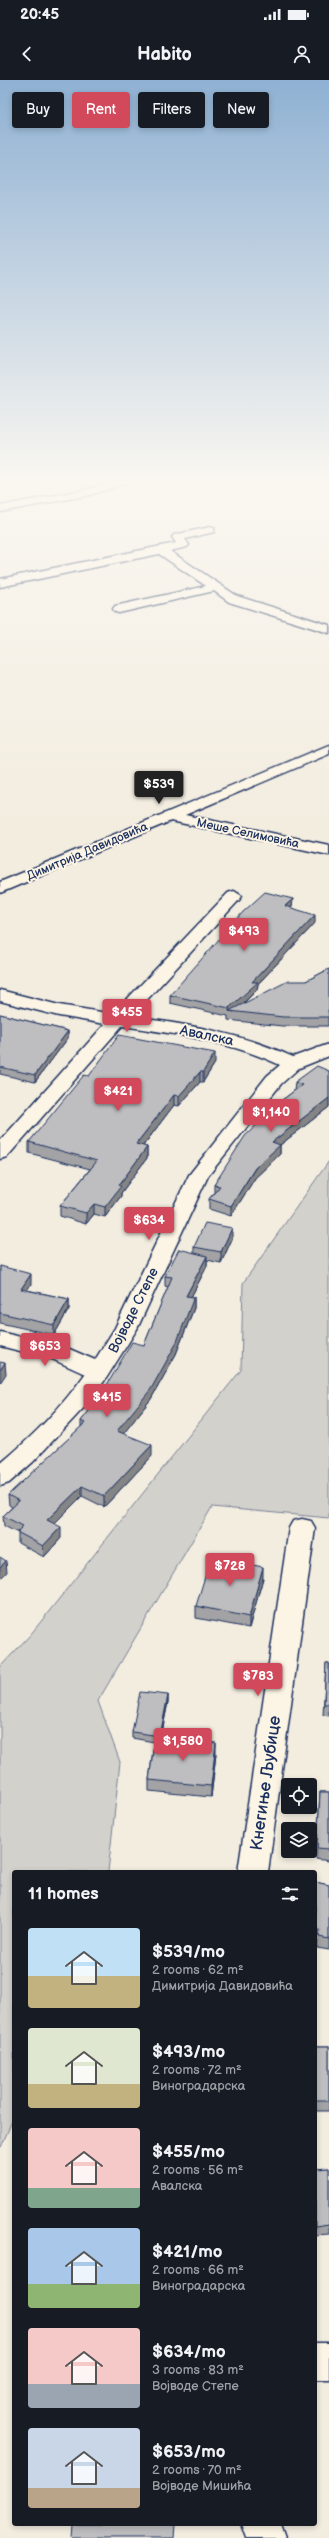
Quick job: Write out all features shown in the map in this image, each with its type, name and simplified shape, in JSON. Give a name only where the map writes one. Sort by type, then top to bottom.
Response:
[{"type":"street","points":[[119,609],[192,593]]},
{"type":"street","points":[[225,593],[233,599],[250,606],[329,629]]},
{"type":"street","name":"Димитрија Давидовића","points":[[0,888],[168,816],[329,750]]},
{"type":"street","name":"Меше Селимовића","points":[[168,816],[329,850]]},
{"type":"street","points":[[0,1153],[117,1021],[234,896]]},
{"type":"street","name":"Авалска","points":[[0,995],[19,1001],[117,1021],[211,1035],[251,1046],[292,1064]]},
{"type":"street","name":"Војводе Степе","points":[[0,1477],[35,1445],[83,1394],[99,1371],[126,1329],[198,1175],[274,1080],[292,1064],[329,1050]]},
{"type":"street","points":[[0,1338],[59,1353],[99,1371]]},
{"type":"street","name":"Кнегиње Љубице","points":[[252,1870],[302,1528]]},
{"type":"street","points":[[317,2361],[329,2361]]},
{"type":"street","points":[[262,2526],[266,2538]]},
{"type":"shaded area","points":[[329,1161],[329,1518],[212,1507],[98,1701],[120,1762],[108,1870],[12,1870],[12,2121],[0,2150],[0,1667],[31,1634],[241,1370],[243,1283]]},
{"type":"building","points":[[265,892],[293,899],[285,906],[315,915],[252,982],[258,982],[229,1008],[170,995],[243,912]]},
{"type":"building","points":[[329,969],[329,1017],[283,1017],[229,1011],[288,981],[306,981]]},
{"type":"building","points":[[0,1014],[68,1031],[35,1075],[0,1067]]},
{"type":"building","points":[[119,1035],[215,1053],[203,1072],[200,1072],[179,1096],[174,1095],[136,1144],[147,1147],[105,1207],[94,1204],[86,1213],[60,1206],[97,1161],[29,1142],[84,1075],[89,1076]]},
{"type":"building","points":[[317,1066],[329,1071],[329,1098],[272,1142],[280,1145],[255,1168],[231,1206],[209,1199],[220,1186],[214,1185],[245,1136],[261,1121],[257,1119],[302,1085],[295,1082]]},
{"type":"building","points":[[205,1223],[232,1228],[221,1252],[194,1247]]},
{"type":"building","points":[[179,1249],[207,1256],[186,1296],[194,1297],[176,1344],[151,1389],[117,1431],[152,1445],[104,1496],[82,1486],[47,1520],[61,1527],[43,1546],[17,1532],[23,1526],[3,1516],[19,1501],[8,1495],[85,1423],[81,1421],[100,1397],[132,1342],[144,1345],[172,1277],[165,1276]]},
{"type":"building","points":[[0,1266],[31,1274],[21,1289],[69,1299],[54,1325],[0,1313]]},
{"type":"building","points":[[0,1362],[5,1363],[0,1370]]},
{"type":"building","points":[[0,1557],[6,1561],[0,1567]]},
{"type":"building","points":[[211,1557],[263,1567],[249,1617],[196,1606]]},
{"type":"building","points":[[326,1663],[329,1663],[329,1704],[324,1704]]},
{"type":"building","points":[[140,1692],[168,1695],[160,1736],[132,1732]]},
{"type":"building","points":[[155,1737],[216,1743],[211,1786],[149,1780]]},
{"type":"building","points":[[320,1792],[329,1792],[329,1849],[317,1848]]},
{"type":"building","points":[[317,1882],[329,1885],[329,1939],[319,1937],[320,1930],[317,1929]]},
{"type":"building","points":[[317,2046],[329,2046],[329,2101],[317,2101]]},
{"type":"building","points":[[329,2168],[329,2224],[317,2226],[317,2169]]},
{"type":"building","points":[[72,2526],[175,2526],[174,2538],[71,2538]]}]
